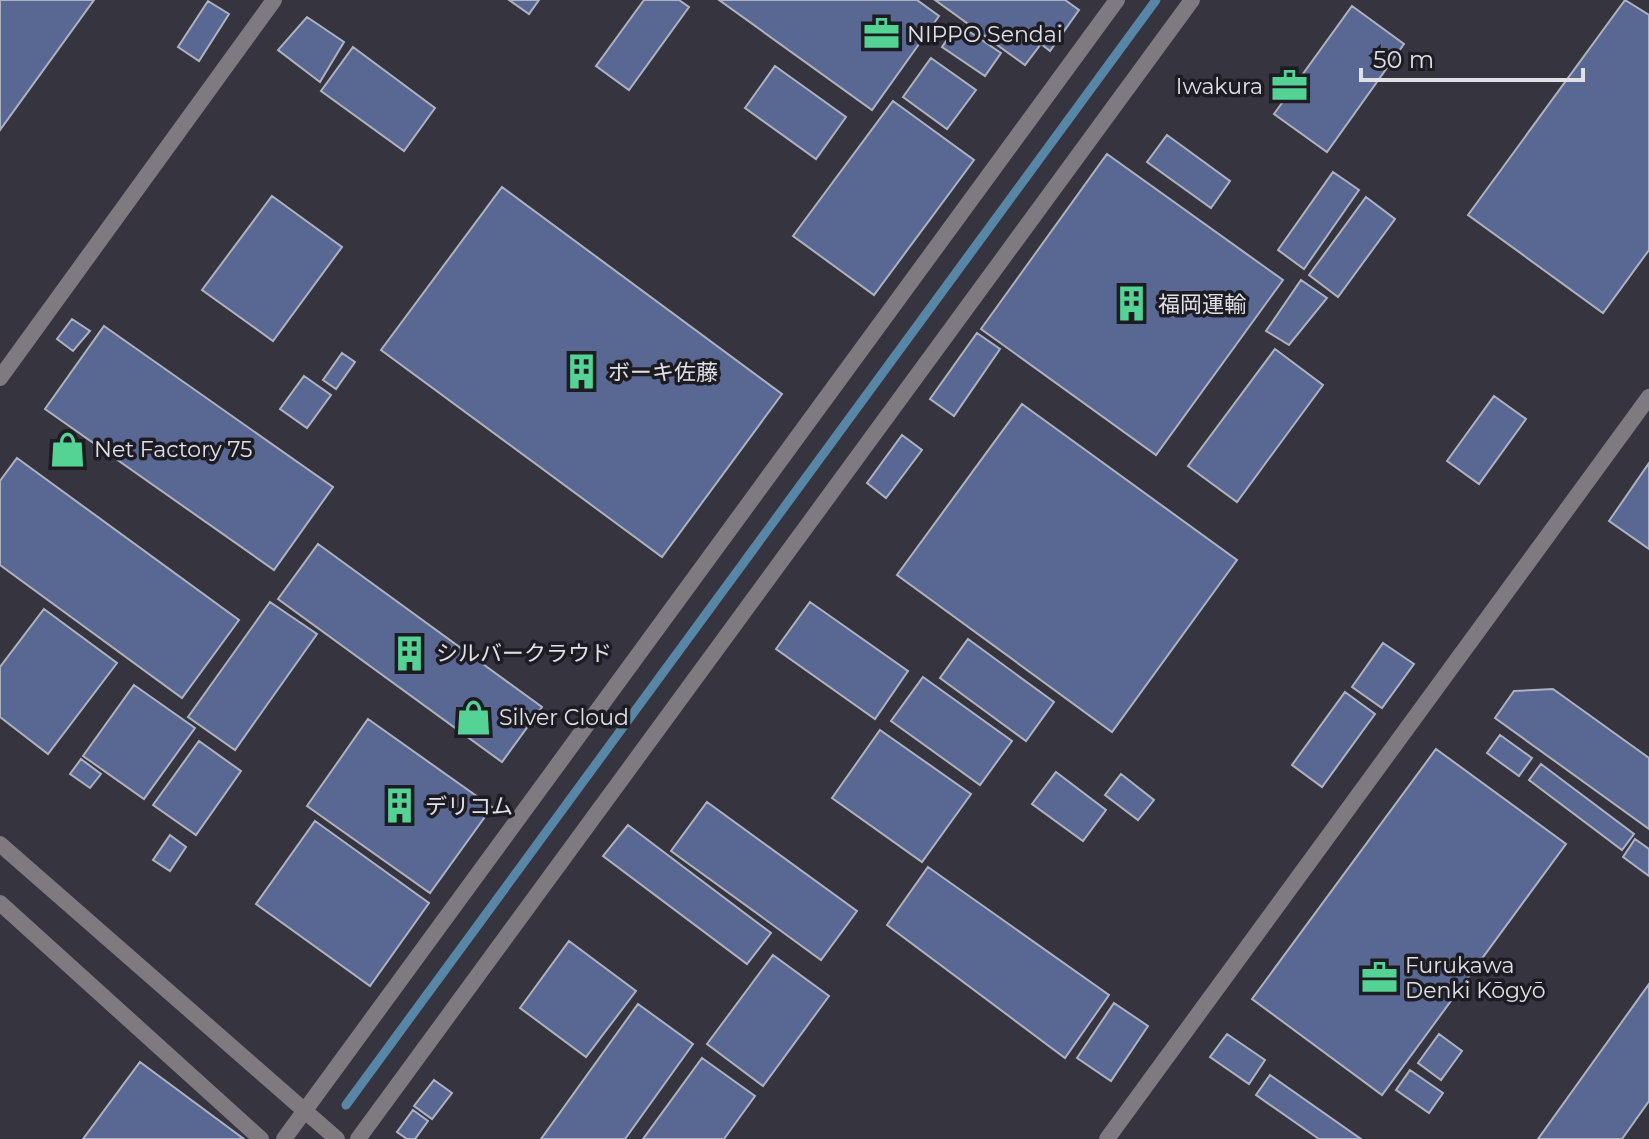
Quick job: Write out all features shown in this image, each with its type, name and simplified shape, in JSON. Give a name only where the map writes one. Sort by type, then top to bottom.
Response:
[{"type":"street","points":[[0,378],[274,0]]},
{"type":"street","points":[[284,1139],[1117,0]]},
{"type":"street","points":[[358,1139],[1192,0]]},
{"type":"street","points":[[1107,1139],[1649,397]]},
{"type":"street","points":[[0,844],[337,1139]]},
{"type":"street","points":[[0,903],[261,1139]]},
{"type":"building","points":[[0,0],[94,0],[0,130]]},
{"type":"building","points":[[509,0],[539,0],[529,14]]},
{"type":"building","points":[[644,0],[679,0],[689,7],[629,90],[596,66]]},
{"type":"building","points":[[719,0],[917,0],[939,16],[872,110]]},
{"type":"building","points":[[935,0],[1065,0],[1079,10],[1050,51],[1041,44],[1025,65]]},
{"type":"building","points":[[1625,0],[1649,15],[1649,250],[1603,313],[1468,215]]},
{"type":"building","points":[[208,1],[229,14],[199,61],[178,47]]},
{"type":"building","points":[[1352,6],[1404,44],[1327,152],[1274,114]]},
{"type":"building","points":[[307,17],[344,42],[320,82],[278,50]]},
{"type":"building","points":[[958,24],[1001,53],[985,76],[942,47]]},
{"type":"building","points":[[353,47],[435,108],[404,151],[321,91]]},
{"type":"building","points":[[931,58],[976,90],[947,129],[903,97]]},
{"type":"building","points":[[775,66],[846,117],[816,159],[745,108]]},
{"type":"building","points":[[893,101],[974,160],[874,295],[793,236]]},
{"type":"building","points":[[1167,135],[1230,181],[1211,208],[1147,162]]},
{"type":"building","name":"福岡運輸","points":[[1107,154],[1283,280],[1156,455],[981,329]]},
{"type":"building","points":[[1333,172],[1359,190],[1304,269],[1278,250]]},
{"type":"building","name":"ボーキ佐藤","points":[[502,187],[782,394],[662,557],[381,350]]},
{"type":"building","points":[[272,196],[342,247],[273,341],[202,290]]},
{"type":"building","points":[[1366,197],[1395,219],[1338,297],[1309,275]]},
{"type":"building","points":[[1301,280],[1327,298],[1289,345],[1266,331]]},
{"type":"building","points":[[72,319],[90,331],[73,351],[57,339]]},
{"type":"building","points":[[104,326],[333,487],[274,570],[45,409]]},
{"type":"building","points":[[977,333],[1000,349],[954,416],[930,399]]},
{"type":"building","points":[[1275,349],[1323,385],[1237,502],[1188,466]]},
{"type":"building","points":[[342,353],[355,362],[336,389],[323,380]]},
{"type":"building","points":[[304,376],[331,395],[307,428],[280,409]]},
{"type":"building","points":[[1494,396],[1526,419],[1479,484],[1447,461]]},
{"type":"building","points":[[1022,404],[1237,560],[1112,732],[897,575]]},
{"type":"building","points":[[902,435],[922,450],[886,498],[867,483]]},
{"type":"building","points":[[17,458],[239,620],[182,698],[0,565],[0,481]]},
{"type":"building","points":[[1649,463],[1649,549],[1609,521]]},
{"type":"building","name":"シルバークラウド","points":[[318,544],[542,707],[502,762],[278,599]]},
{"type":"building","points":[[270,602],[317,634],[235,750],[188,717]]},
{"type":"building","points":[[810,602],[908,671],[875,719],[776,649]]},
{"type":"building","points":[[44,609],[117,663],[48,754],[0,717],[0,667]]},
{"type":"building","points":[[968,639],[1054,702],[1026,741],[940,678]]},
{"type":"building","points":[[1383,643],[1414,664],[1382,708],[1352,687]]},
{"type":"building","points":[[923,677],[1012,741],[980,785],[891,721]]},
{"type":"building","points":[[134,685],[195,728],[144,799],[83,756]]},
{"type":"building","points":[[1553,689],[1649,758],[1649,829],[1495,718],[1514,691]]},
{"type":"building","points":[[1345,692],[1375,714],[1322,787],[1292,765]]},
{"type":"building","name":"デリコム","points":[[368,719],[492,807],[430,893],[307,806]]},
{"type":"building","points":[[880,730],[971,794],[922,862],[832,798]]},
{"type":"building","points":[[1500,735],[1532,758],[1519,776],[1487,753]]},
{"type":"building","points":[[199,741],[241,771],[196,835],[153,805]]},
{"type":"building","points":[[1436,749],[1566,844],[1382,1095],[1252,999]]},
{"type":"building","points":[[81,759],[101,774],[90,788],[70,774]]},
{"type":"building","points":[[1541,764],[1634,834],[1622,850],[1529,780]]},
{"type":"building","points":[[1056,772],[1106,810],[1083,841],[1032,804]]},
{"type":"building","points":[[1121,774],[1154,800],[1138,820],[1105,795]]},
{"type":"building","points":[[707,802],[857,911],[821,960],[671,851]]},
{"type":"building","points":[[315,821],[429,903],[370,986],[256,904]]},
{"type":"building","points":[[628,825],[771,933],[747,964],[603,856]]},
{"type":"building","points":[[170,835],[186,847],[170,871],[153,860]]},
{"type":"building","points":[[1635,839],[1649,849],[1649,876],[1623,857]]},
{"type":"building","points":[[928,867],[1109,995],[1065,1058],[887,925]]},
{"type":"building","points":[[569,941],[636,991],[586,1057],[520,1008]]},
{"type":"building","points":[[773,955],[829,996],[763,1086],[707,1044]]},
{"type":"building","points":[[1649,984],[1649,1101],[1622,1139],[1538,1139]]},
{"type":"building","points":[[1114,1003],[1148,1026],[1111,1081],[1077,1058]]},
{"type":"building","points":[[638,1004],[693,1044],[625,1139],[541,1139]]},
{"type":"building","points":[[1227,1034],[1265,1060],[1249,1084],[1210,1057]]},
{"type":"building","points":[[1439,1034],[1462,1051],[1441,1080],[1418,1063]]},
{"type":"building","points":[[702,1058],[755,1096],[724,1139],[643,1139]]},
{"type":"building","points":[[140,1062],[244,1139],[83,1139]]},
{"type":"building","points":[[1410,1070],[1443,1093],[1429,1113],[1396,1090]]},
{"type":"building","points":[[1270,1075],[1361,1139],[1319,1139],[1256,1095]]},
{"type":"building","points":[[434,1080],[452,1093],[432,1119],[414,1106]]},
{"type":"building","points":[[413,1110],[428,1121],[415,1139],[407,1139],[397,1132]]},
{"type":"waterway","points":[[346,1105],[1156,0]]},
{"type":"place","name":"NIPPO Sendai","points":[[881,34]]},
{"type":"place","name":"Iwakura","points":[[1289,86]]},
{"type":"place","name":"福岡運輸","points":[[1132,304]]},
{"type":"place","name":"ボーキ佐藤","points":[[582,372]]},
{"type":"place","name":"Net Factory 75","points":[[68,449]]},
{"type":"place","name":"シルバークラウド","points":[[410,653]]},
{"type":"place","name":"Silver Cloud","points":[[473,717]]},
{"type":"place","name":"デリコム","points":[[399,806]]},
{"type":"place","name":"Furukawa Denki Kōgyō","points":[[1379,978]]}]
